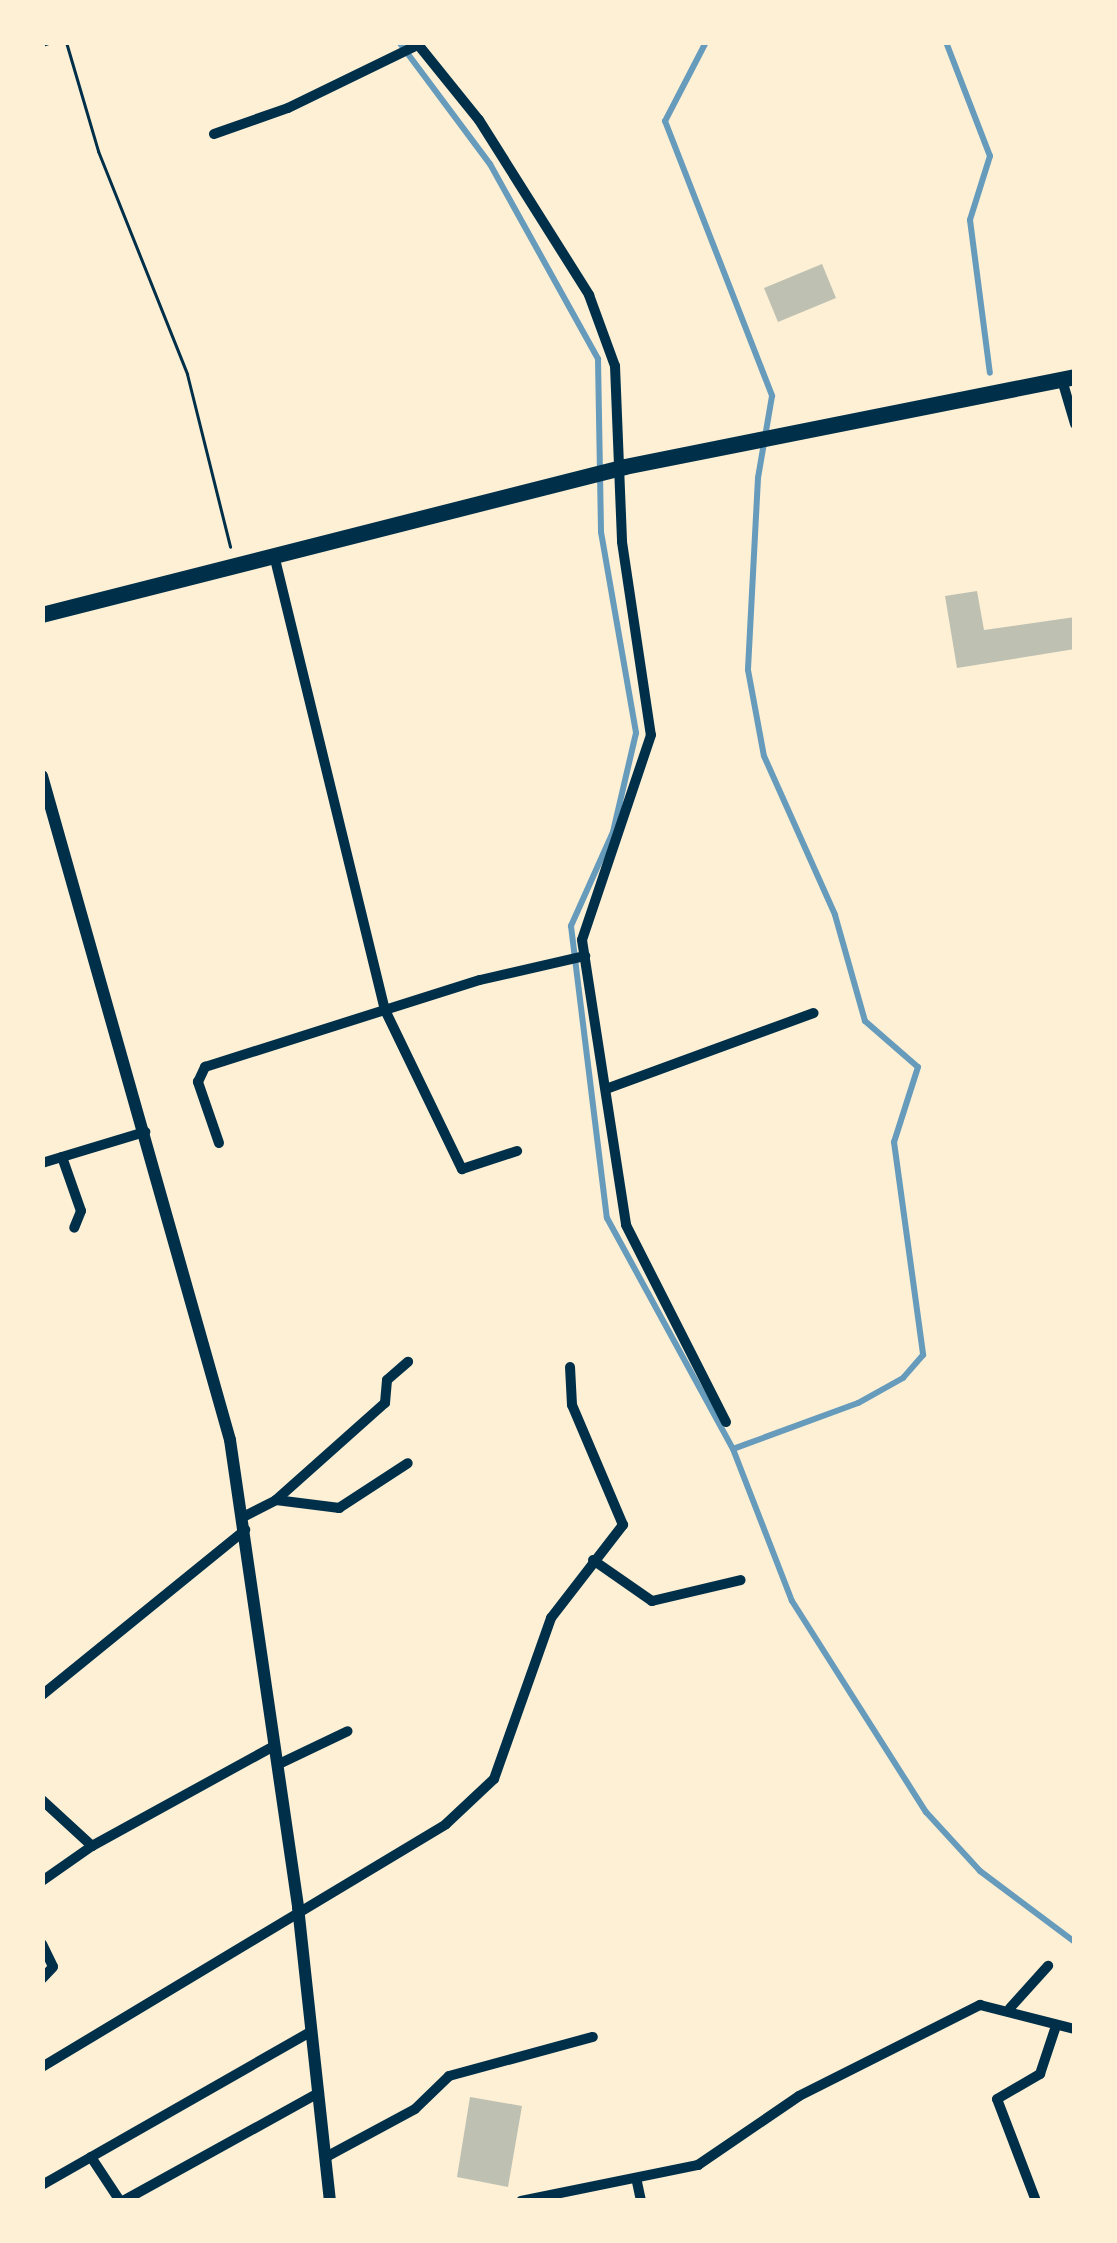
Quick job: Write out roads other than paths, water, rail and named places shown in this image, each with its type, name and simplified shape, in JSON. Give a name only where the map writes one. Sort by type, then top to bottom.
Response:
[{"type":"highway","points":[[42,615],[620,469],[1068,378]]},
{"type":"street","points":[[214,134],[413,48],[479,120],[599,314],[615,366],[622,542],[651,735],[627,819],[587,912],[583,957],[626,1226],[725,1422]]},
{"type":"street","points":[[1068,378],[1075,424]]},
{"type":"street","points":[[274,556],[385,1010],[462,1169],[517,1151]]},
{"type":"street","points":[[42,776],[211,1360],[245,1523],[298,1907],[330,2201]]},
{"type":"street","points":[[219,1142],[200,1070],[385,1010],[583,957]]},
{"type":"street","points":[[606,1089],[814,1012]]},
{"type":"street","points":[[42,1162],[145,1132]]},
{"type":"street","points":[[62,1157],[81,1211],[74,1228]]},
{"type":"street","points":[[42,1695],[276,1501],[385,1403],[387,1380],[408,1362]]},
{"type":"street","points":[[42,2067],[298,1907],[446,1824],[480,1796],[504,1764],[551,1618],[622,1520],[572,1405],[570,1367]]},
{"type":"street","points":[[276,1501],[339,1508],[407,1463]]},
{"type":"street","points":[[593,1560],[652,1600],[741,1580]]},
{"type":"street","points":[[279,1764],[348,1731]]},
{"type":"street","points":[[42,1881],[92,1846],[274,1746]]},
{"type":"street","points":[[42,1800],[92,1846]]},
{"type":"street","points":[[42,1944],[53,1966],[42,1979]]},
{"type":"street","points":[[1010,2008],[1048,1966]]},
{"type":"street","points":[[521,2201],[637,2182],[698,2165],[799,2096],[970,2009],[1010,2008],[1075,2029]]},
{"type":"street","points":[[1036,2201],[996,2107],[1003,2089],[1040,2074],[1056,2026]]},
{"type":"street","points":[[42,2185],[312,2031]]},
{"type":"street","points":[[326,2157],[415,2109],[448,2076],[593,2037]]},
{"type":"street","points":[[91,2157],[121,2201],[319,2093]]},
{"type":"street","points":[[637,2182],[641,2201]]},
{"type":"waterway","points":[[399,42],[490,164],[598,359],[601,532],[636,733],[613,832],[571,926],[607,1218],[733,1449],[792,1601],[926,1812],[980,1871],[1075,1942]]},
{"type":"waterway","points":[[706,42],[665,121],[772,396],[758,478],[748,670],[764,756],[835,915],[865,1021],[918,1067],[894,1142],[923,1355],[903,1378],[858,1403],[733,1449]]},
{"type":"waterway","points":[[946,42],[990,156],[970,220],[990,373]]}]
